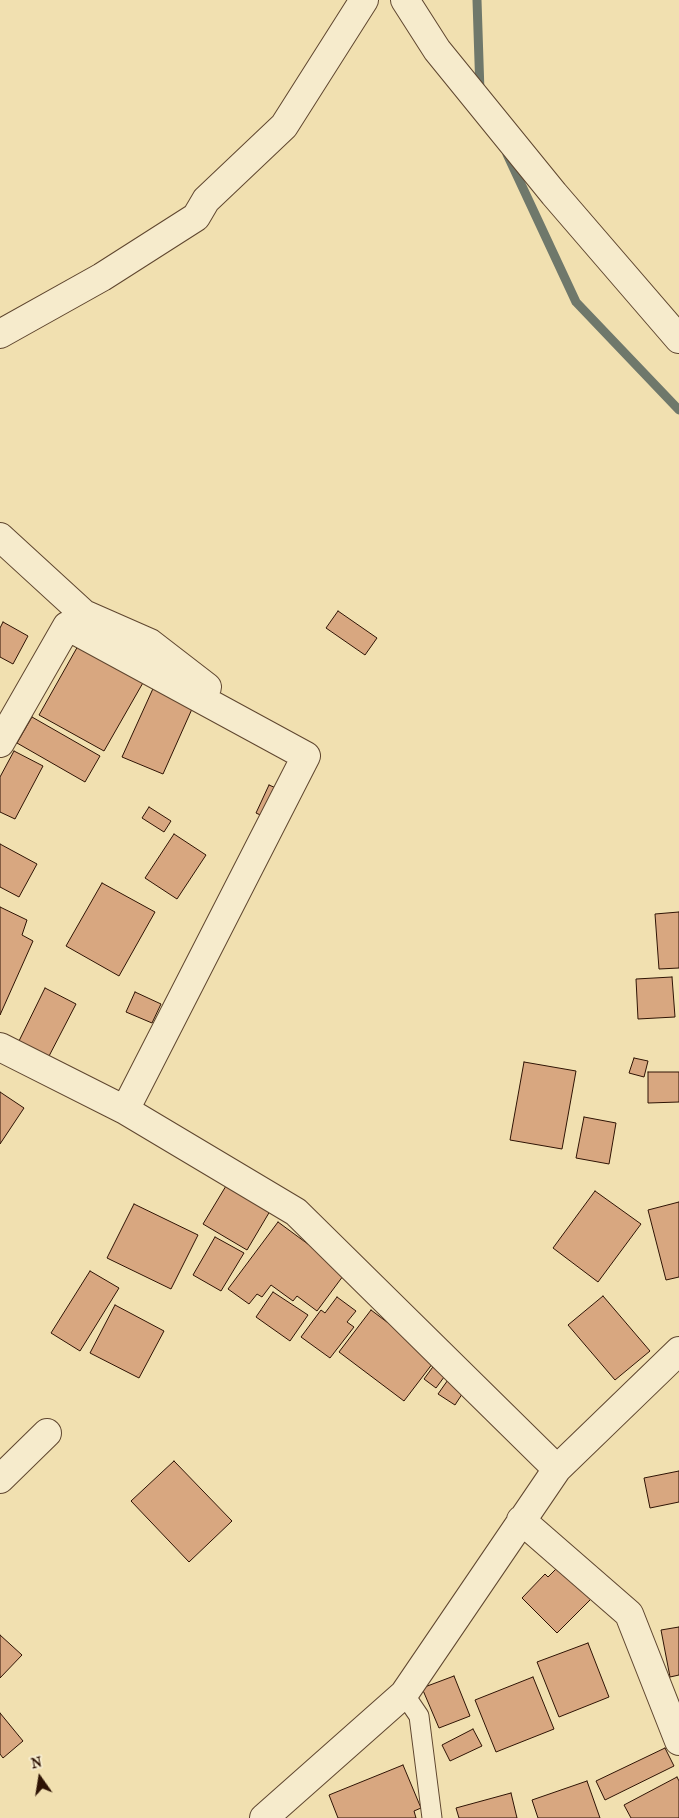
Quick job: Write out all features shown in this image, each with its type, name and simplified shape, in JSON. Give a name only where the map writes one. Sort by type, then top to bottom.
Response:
[{"type":"street","points":[[0,334],[102,277],[196,217],[206,200],[284,126],[364,0]]},
{"type":"street","points":[[405,0],[438,50],[548,187],[679,339]]},
{"type":"street","points":[[0,537],[84,614],[150,642],[226,701],[222,710]]},
{"type":"street","points":[[0,743],[67,626],[306,756],[125,1110]]},
{"type":"street","points":[[0,1047],[125,1110],[296,1212],[557,1469]]},
{"type":"street","points":[[264,1818],[404,1694],[557,1469],[679,1351]]},
{"type":"street","points":[[0,1479],[47,1433]]},
{"type":"street","points":[[521,1520],[629,1614],[679,1740]]},
{"type":"lane","points":[[404,1694],[419,1716],[432,1818]]},
{"type":"building","points":[[338,611],[377,638],[365,655],[326,628]]},
{"type":"building","points":[[3,622],[28,636],[13,664],[0,657],[0,628]]},
{"type":"building","points":[[83,637],[148,674],[104,751],[39,715]]},
{"type":"building","points":[[156,682],[196,700],[163,774],[122,757]]},
{"type":"building","points":[[32,717],[100,756],[85,782],[17,743]]},
{"type":"building","points":[[14,751],[43,766],[15,819],[0,812],[0,777]]},
{"type":"building","points":[[269,785],[283,791],[269,819],[256,813]]},
{"type":"building","points":[[149,807],[171,821],[164,832],[142,818]]},
{"type":"building","points":[[174,834],[206,855],[177,899],[145,878]]},
{"type":"building","points":[[0,844],[37,864],[19,897],[0,887]]},
{"type":"building","points":[[102,883],[155,912],[119,976],[66,946]]},
{"type":"building","points":[[0,907],[27,920],[22,935],[33,941],[0,1015]]},
{"type":"building","points":[[679,912],[679,968],[659,969],[655,914]]},
{"type":"building","points":[[672,977],[675,1017],[638,1019],[636,979]]},
{"type":"building","points":[[45,988],[76,1004],[48,1058],[18,1043]]},
{"type":"building","points":[[135,992],[161,1004],[152,1023],[126,1012]]},
{"type":"building","points":[[634,1058],[648,1061],[644,1077],[629,1073]]},
{"type":"building","points":[[524,1062],[576,1071],[562,1149],[510,1140]]},
{"type":"building","points":[[648,1072],[679,1072],[679,1102],[648,1103]]},
{"type":"building","points":[[0,1092],[24,1108],[0,1144]]},
{"type":"building","points":[[584,1117],[616,1123],[609,1164],[576,1158]]},
{"type":"building","points":[[229,1181],[273,1206],[247,1250],[203,1224]]},
{"type":"building","points":[[595,1191],[641,1224],[598,1282],[553,1248]]},
{"type":"building","points":[[679,1202],[679,1277],[666,1280],[648,1210]]},
{"type":"building","points":[[134,1204],[198,1235],[171,1289],[107,1258]]},
{"type":"building","points":[[278,1222],[346,1272],[317,1311],[297,1296],[293,1301],[271,1285],[262,1297],[257,1294],[249,1304],[228,1289]]},
{"type":"building","points":[[215,1237],[244,1253],[221,1291],[193,1275]]},
{"type":"building","points":[[90,1271],[119,1288],[80,1351],[51,1333]]},
{"type":"building","points":[[273,1292],[308,1315],[290,1341],[256,1317]]},
{"type":"building","points":[[603,1296],[650,1351],[615,1380],[568,1325]]},
{"type":"building","points":[[337,1297],[356,1311],[347,1322],[354,1327],[330,1358],[301,1337],[321,1310],[325,1313]]},
{"type":"building","points":[[115,1305],[164,1331],[139,1378],[90,1353]]},
{"type":"building","points":[[371,1310],[436,1359],[404,1401],[339,1352]]},
{"type":"building","points":[[438,1360],[450,1369],[436,1388],[424,1379]]},
{"type":"building","points":[[450,1377],[466,1388],[455,1405],[438,1394]]},
{"type":"building","points":[[174,1461],[232,1521],[189,1562],[131,1501]]},
{"type":"building","points":[[679,1471],[679,1502],[650,1508],[644,1478]]},
{"type":"building","points":[[559,1566],[592,1598],[557,1633],[522,1598],[545,1574],[548,1577]]},
{"type":"building","points":[[679,1627],[679,1675],[670,1677],[661,1630]]},
{"type":"building","points":[[0,1635],[22,1655],[0,1678]]},
{"type":"building","points":[[588,1643],[609,1697],[559,1717],[537,1662]]},
{"type":"building","points":[[454,1676],[470,1716],[439,1728],[422,1688]]},
{"type":"building","points":[[533,1677],[554,1729],[496,1752],[475,1700]]},
{"type":"building","points":[[0,1713],[23,1741],[3,1758],[0,1754]]},
{"type":"building","points":[[473,1729],[482,1746],[450,1761],[442,1745]]},
{"type":"building","points":[[665,1748],[674,1766],[605,1800],[596,1781]]},
{"type":"building","points":[[403,1765],[421,1808],[414,1811],[416,1818],[338,1818],[329,1795]]},
{"type":"building","points":[[677,1777],[679,1781],[679,1818],[631,1818],[624,1805]]},
{"type":"building","points":[[587,1781],[600,1818],[538,1818],[532,1800]]},
{"type":"building","points":[[511,1793],[517,1818],[459,1818],[456,1808]]},
{"type":"waterway","points":[[477,0],[480,92]]},
{"type":"waterway","points":[[507,154],[576,302],[679,410]]}]
